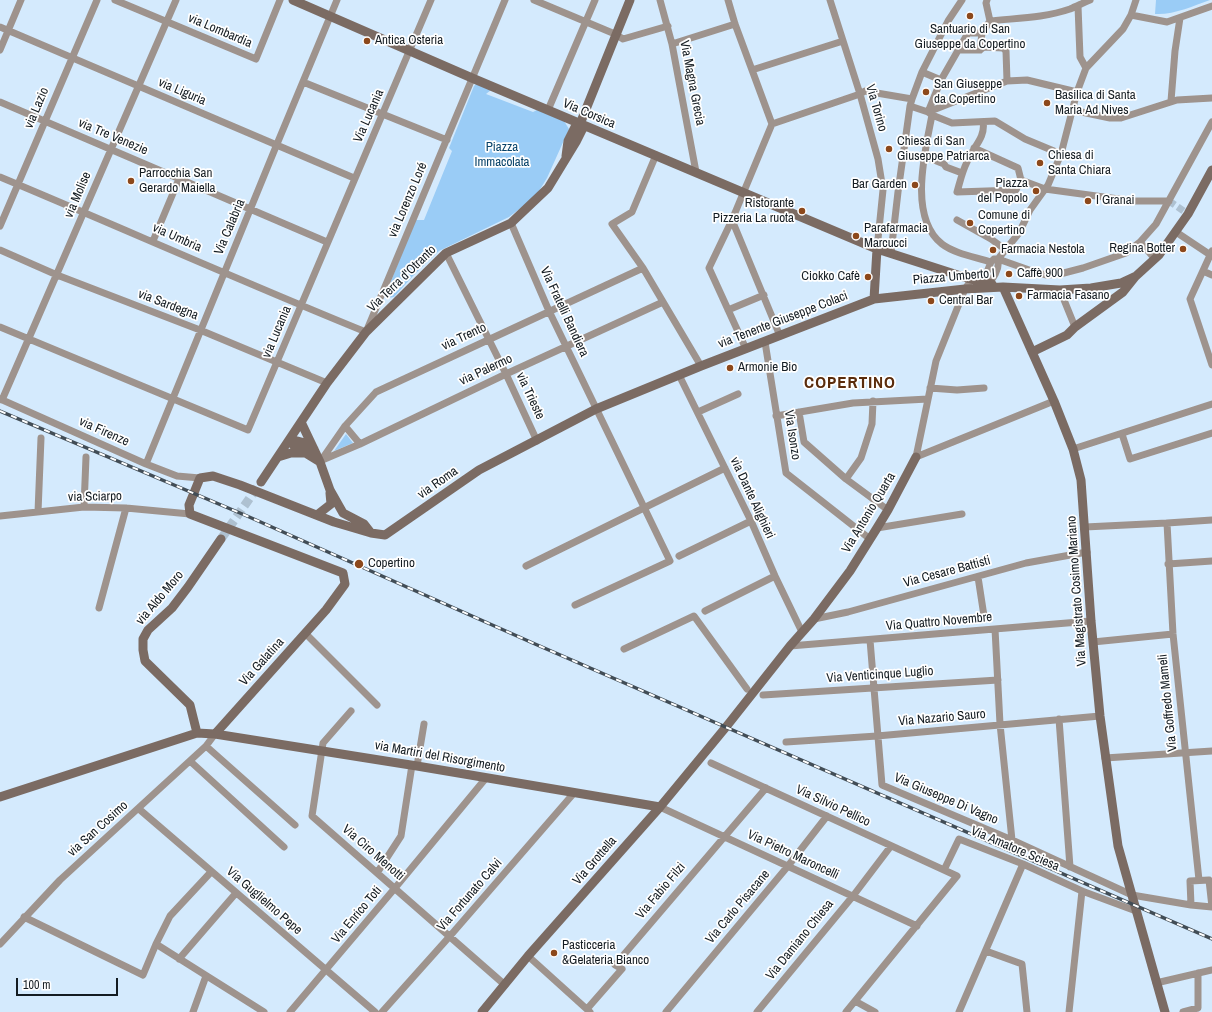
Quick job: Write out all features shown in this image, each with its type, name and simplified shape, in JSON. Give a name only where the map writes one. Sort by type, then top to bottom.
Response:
[{"type":"street","points":[[0,50],[21,0]]},
{"type":"street","name":"via Lazio","points":[[0,226],[97,0]]},
{"type":"street","name":"via Lombardia","points":[[115,0],[256,59],[280,0]]},
{"type":"street","name":"via Molise","points":[[1,399],[29,340],[176,0]]},
{"type":"street","name":"Via Corsica","points":[[293,0],[472,78],[877,249]]},
{"type":"street","name":"Via Calabria","points":[[146,464],[337,0]]},
{"type":"street","name":"Via Lucania","points":[[327,242],[431,0]]},
{"type":"street","name":"via Lorenzo Loré","points":[[366,332],[505,0]]},
{"type":"street","points":[[534,0],[615,34],[623,39],[668,26]]},
{"type":"street","points":[[548,110],[595,0]]},
{"type":"street","points":[[580,124],[630,0]]},
{"type":"street","name":"Via Magna Grecia","points":[[660,0],[672,44],[696,172]]},
{"type":"street","points":[[728,0],[735,24],[772,124],[742,192],[732,220],[709,268],[746,349]]},
{"type":"street","name":"Via Torino","points":[[830,0],[860,94],[878,159],[884,190],[877,249]]},
{"type":"street","points":[[891,253],[911,102],[922,72],[948,21],[962,0]]},
{"type":"street","points":[[980,50],[982,33],[990,21],[986,3],[987,0]]},
{"type":"street","points":[[990,21],[1042,16],[1069,9],[1090,0]]},
{"type":"street","points":[[995,260],[1006,250],[1019,233],[1030,210],[1045,189],[1061,154],[1077,92],[1086,68],[1123,29],[1132,15],[1136,0]]},
{"type":"street","points":[[1078,6],[1080,57],[1086,68]]},
{"type":"street","points":[[1132,15],[1167,22],[1212,6]]},
{"type":"street","points":[[1171,101],[1180,18]]},
{"type":"street","points":[[672,44],[735,24]]},
{"type":"street","name":"via Liguria","points":[[0,27],[354,178]]},
{"type":"street","points":[[982,33],[968,33],[941,80],[930,114],[921,190],[925,218],[932,233],[942,243],[950,248],[1046,275],[1060,274],[1083,268],[1126,253],[1140,242],[1156,224],[1212,122]]},
{"type":"street","points":[[752,70],[843,41]]},
{"type":"street","points":[[958,50],[980,50],[984,47],[1003,48],[1006,51],[1007,81]]},
{"type":"street","points":[[922,72],[941,80]]},
{"type":"street","points":[[930,114],[1007,81],[1027,80],[1077,92]]},
{"type":"street","points":[[303,82],[447,140]]},
{"type":"street","points":[[772,124],[865,91],[911,102],[930,114],[952,123],[995,121],[1025,139],[1061,154]]},
{"type":"street","points":[[1072,110],[1110,118],[1121,118],[1171,101],[1191,98],[1212,98]]},
{"type":"street","name":"via Tre Venezie","points":[[0,102],[327,242]]},
{"type":"street","points":[[974,148],[1018,168],[1020,180],[1016,190],[957,192],[967,160],[974,148],[981,138],[986,121]]},
{"type":"street","name":"Via Terra d'Otranto","points":[[366,332],[446,253],[511,223],[548,188],[576,142],[580,124]]},
{"type":"street","points":[[656,155],[632,212],[612,224],[643,268],[701,366]]},
{"type":"street","points":[[924,156],[962,173]]},
{"type":"street","points":[[1032,352],[1068,335],[1075,327],[1123,292],[1136,276],[1155,259],[1176,232],[1188,214],[1212,170]]},
{"type":"street","name":"via Umbria","points":[[0,177],[366,332]]},
{"type":"street","points":[[153,241],[179,179]]},
{"type":"street","points":[[1020,180],[1045,189],[1119,199],[1169,201]]},
{"type":"street","points":[[884,190],[898,192]]},
{"type":"street","points":[[732,220],[780,336]]},
{"type":"street","points":[[957,220],[991,239],[1006,250]]},
{"type":"street","name":"Via Fratelli Bandiera","points":[[511,223],[549,311],[670,561],[575,605]]},
{"type":"street","points":[[1176,232],[1211,254],[1190,299],[1211,361]]},
{"type":"street","name":"via Lucania","points":[[173,399],[248,430],[327,242]]},
{"type":"street","points":[[1140,242],[1155,259]]},
{"type":"street","points":[[874,299],[877,249]]},
{"type":"street","name":"Piazza Umberto I","points":[[877,249],[985,284],[1003,287],[1060,290],[1091,288],[1122,283],[1136,276]]},
{"type":"street","name":"via Sardegna","points":[[0,250],[57,275],[200,330],[327,383]]},
{"type":"street","name":"via Trieste","points":[[446,253],[489,338],[537,441]]},
{"type":"street","points":[[985,284],[998,270],[999,265],[995,260]]},
{"type":"street","name":"via Trento","points":[[320,462],[345,426],[376,392],[489,338],[643,268]]},
{"type":"street","points":[[1203,271],[1212,275]]},
{"type":"street","points":[[962,277],[962,289]]},
{"type":"street","name":"Via Antonio Quarta","points":[[726,727],[790,646],[814,619],[850,571],[888,510],[916,457],[936,361],[962,289],[972,280]]},
{"type":"street","name":"Piazza Umberto I","points":[[874,299],[962,289],[985,284]]},
{"type":"street","points":[[1105,286],[1110,295],[1108,302]]},
{"type":"street","name":"Via Magistrato Cosimo Mariano","points":[[1003,287],[1054,401],[1074,450],[1081,480],[1091,621],[1100,716],[1118,846],[1165,1012]]},
{"type":"street","points":[[1060,290],[1075,327]]},
{"type":"street","points":[[728,310],[764,295]]},
{"type":"street","name":"via Tenente Giuseppe Colaci","points":[[701,366],[874,299]]},
{"type":"street","name":"via Palermo","points":[[320,462],[663,302]]},
{"type":"street","points":[[0,327],[173,399]]},
{"type":"street","points":[[261,482],[327,383],[366,332]]},
{"type":"street","name":"Via Isonzo","points":[[765,342],[786,473],[870,539]]},
{"type":"street","name":"via Roma","points":[[200,478],[213,476],[233,482],[334,522],[371,534],[385,535],[479,470],[596,409],[701,366]]},
{"type":"street","name":"via Dante Alighieri","points":[[680,375],[802,632]]},
{"type":"street","points":[[930,388],[958,390],[984,388]]},
{"type":"street","points":[[698,412],[738,394]]},
{"type":"street","name":"via Firenze","points":[[1,399],[146,464],[177,476],[200,478]]},
{"type":"street","points":[[776,416],[853,403],[928,399]]},
{"type":"street","points":[[916,457],[1054,401]]},
{"type":"street","points":[[846,479],[861,458],[872,424],[873,402]]},
{"type":"street","points":[[1074,450],[1212,404]]},
{"type":"street","points":[[799,412],[804,442],[846,479],[888,510]]},
{"type":"street","points":[[301,422],[310,451]]},
{"type":"street","points":[[345,426],[360,444]]},
{"type":"street","points":[[1122,434],[1130,459],[1212,433]]},
{"type":"street","points":[[38,512],[41,438]]},
{"type":"street","points":[[290,439],[305,443],[320,462],[330,490],[343,513],[364,524],[371,534]]},
{"type":"street","points":[[278,457],[291,453],[310,451]]},
{"type":"street","points":[[84,507],[86,457]]},
{"type":"street","points":[[526,566],[725,468]]},
{"type":"street","points":[[190,514],[189,504],[200,478]]},
{"type":"street","points":[[330,490],[334,522]]},
{"type":"street","points":[[317,516],[331,504]]},
{"type":"street","name":"via Sciarpo","points":[[0,516],[84,507],[126,508],[190,514]]},
{"type":"street","points":[[99,608],[126,508]]},
{"type":"street","points":[[334,522],[343,513]]},
{"type":"street","name":"Via Galatina","points":[[190,514],[343,573],[346,584],[326,610],[215,734]]},
{"type":"street","points":[[877,528],[962,514]]},
{"type":"street","points":[[1085,527],[1212,520]]},
{"type":"street","points":[[679,556],[751,522]]},
{"type":"street","name":"Via Goffredo Mameli","points":[[1167,523],[1168,564],[1173,634],[1199,880]]},
{"type":"street","name":"via Aldo Moro","points":[[197,733],[190,705],[145,661],[143,639],[148,630],[172,608],[221,539]]},
{"type":"street","name":"Via Cesare Battisti","points":[[814,619],[848,612],[1026,563],[1087,552]]},
{"type":"street","points":[[1168,564],[1212,561]]},
{"type":"street","points":[[705,611],[775,576]]},
{"type":"street","points":[[978,577],[984,616]]},
{"type":"street","points":[[624,650],[694,616],[747,689]]},
{"type":"street","name":"Via Quattro Novembre","points":[[790,646],[1091,621]]},
{"type":"street","points":[[995,629],[1000,724],[1012,840]]},
{"type":"street","points":[[305,633],[378,705]]},
{"type":"street","points":[[1093,642],[1173,634]]},
{"type":"street","name":"Via Giuseppe Di Vagno","points":[[870,640],[882,784],[1012,840],[1132,895],[1191,906],[1212,907]]},
{"type":"street","name":"Via Venticinque Luglio","points":[[763,696],[874,687],[998,680]]},
{"type":"street","name":"Via Ciro Menotti","points":[[351,711],[323,743],[312,816],[505,985]]},
{"type":"street","name":"Via Nazario Sauro","points":[[786,742],[878,736],[1100,716]]},
{"type":"street","points":[[1059,719],[1070,867]]},
{"type":"street","points":[[377,873],[401,836],[414,765],[424,724]]},
{"type":"street","name":"Via Grottella","points":[[482,1012],[528,956],[660,807],[726,727]]},
{"type":"street","points":[[0,797],[197,733],[215,734]]},
{"type":"street","name":"via San Cosimo","points":[[0,944],[60,880],[206,746],[215,734]]},
{"type":"street","name":"via Martiri del Risorgimento","points":[[215,734],[414,765],[660,807]]},
{"type":"street","points":[[206,746],[295,825]]},
{"type":"street","points":[[1106,758],[1185,754],[1212,751]]},
{"type":"street","points":[[190,761],[284,847]]},
{"type":"street","name":"Via Silvio Pellico","points":[[711,763],[944,870]]},
{"type":"street","name":"Via Enrico Toti","points":[[290,1012],[486,778]]},
{"type":"street","name":"Via Fabio Filzi","points":[[589,1011],[622,969],[615,965],[766,788]]},
{"type":"street","name":"Via Fortunato Calvi","points":[[382,1012],[574,793]]},
{"type":"street","name":"Via Pietro Maroncelli","points":[[660,807],[916,926]]},
{"type":"street","name":"Via Guglielmo Pepe","points":[[139,808],[211,872],[375,1012]]},
{"type":"street","name":"Via Carlo Pisacane","points":[[666,1012],[788,866],[827,816]]},
{"type":"street","name":"Via Amatore Sciesa","points":[[944,870],[959,838],[1023,864],[1082,892],[1135,908]]},
{"type":"street","name":"Via Damiano Chiesa","points":[[757,1012],[853,896],[891,846]]},
{"type":"street","points":[[959,1012],[1023,864]]},
{"type":"street","points":[[846,1012],[957,876],[944,870]]},
{"type":"street","points":[[24,917],[143,975],[170,916],[211,872]]},
{"type":"street","points":[[1191,906],[1190,881],[1209,880],[1212,907]]},
{"type":"street","points":[[1069,1012],[1082,892]]},
{"type":"street","points":[[179,959],[236,893]]},
{"type":"street","points":[[156,944],[264,1012]]},
{"type":"street","points":[[986,951],[1022,964],[1027,1012]]},
{"type":"street","points":[[528,956],[589,1011]]},
{"type":"street","points":[[1156,983],[1212,970]]},
{"type":"street","points":[[1183,1012],[1198,1008],[1198,973]]},
{"type":"street","points":[[193,1012],[206,976]]},
{"type":"street","points":[[855,1001],[875,1012]]},
{"type":"green space","points":[[1156,0],[1210,0],[1176,12],[1155,14]]},
{"type":"green space","name":"Piazza Immacolata","points":[[476,84],[491,90],[486,94],[533,112],[537,110],[564,121],[569,129],[547,178],[539,191],[526,204],[509,217],[439,251],[394,297],[388,298],[386,294],[415,220],[424,220],[452,151],[449,148]]},
{"type":"green space","points":[[346,434],[353,443],[334,451]]},
{"type":"tunnel","points":[[1169,201],[1188,214]]},
{"type":"tunnel","points":[[221,539],[261,482]]},
{"type":"railway","points":[[0,411],[247,516],[535,644],[1212,939]]},
{"type":"place","name":"Santuario di San Giuseppe da Copertino","points":[[970,16]]},
{"type":"place","name":"Antica Osteria","points":[[367,41]]},
{"type":"place","name":"San Giuseppe da Copertino","points":[[926,92]]},
{"type":"place","name":"Basilica di Santa Maria Ad Nives","points":[[1047,103]]},
{"type":"place","name":"Chiesa di San Giuseppe Patriarca","points":[[889,149]]},
{"type":"place","name":"Chiesa di Santa Chiara","points":[[1040,163]]},
{"type":"place","name":"Parrocchia San Gerardo Maiella","points":[[131,181]]},
{"type":"place","name":"Bar Garden","points":[[915,185]]},
{"type":"place","name":"Piazza del Popolo","points":[[1036,191]]},
{"type":"place","name":"I Granai","points":[[1088,201]]},
{"type":"place","name":"Ristorante Pizzeria La ruota","points":[[802,211]]},
{"type":"place","name":"Comune di Copertino","points":[[970,223]]},
{"type":"place","name":"Parafarmacia Marcucci","points":[[856,236]]},
{"type":"place","name":"Regina Botter","points":[[1183,249]]},
{"type":"place","name":"Farmacia Nestola","points":[[993,250]]},
{"type":"place","name":"Caffè 900","points":[[1009,274]]},
{"type":"place","name":"Ciokko Cafè","points":[[868,277]]},
{"type":"place","name":"Farmacia Fasano","points":[[1019,296]]},
{"type":"place","name":"Central Bar","points":[[931,301]]},
{"type":"place","name":"Armonie Bio","points":[[730,368]]},
{"type":"place","name":"Copertino","points":[[359,564]]},
{"type":"place","name":"Pasticceria &Gelateria Bianco","points":[[554,953]]},
{"type":"district","name":"COPERTINO","points":[[850,383]]}]
